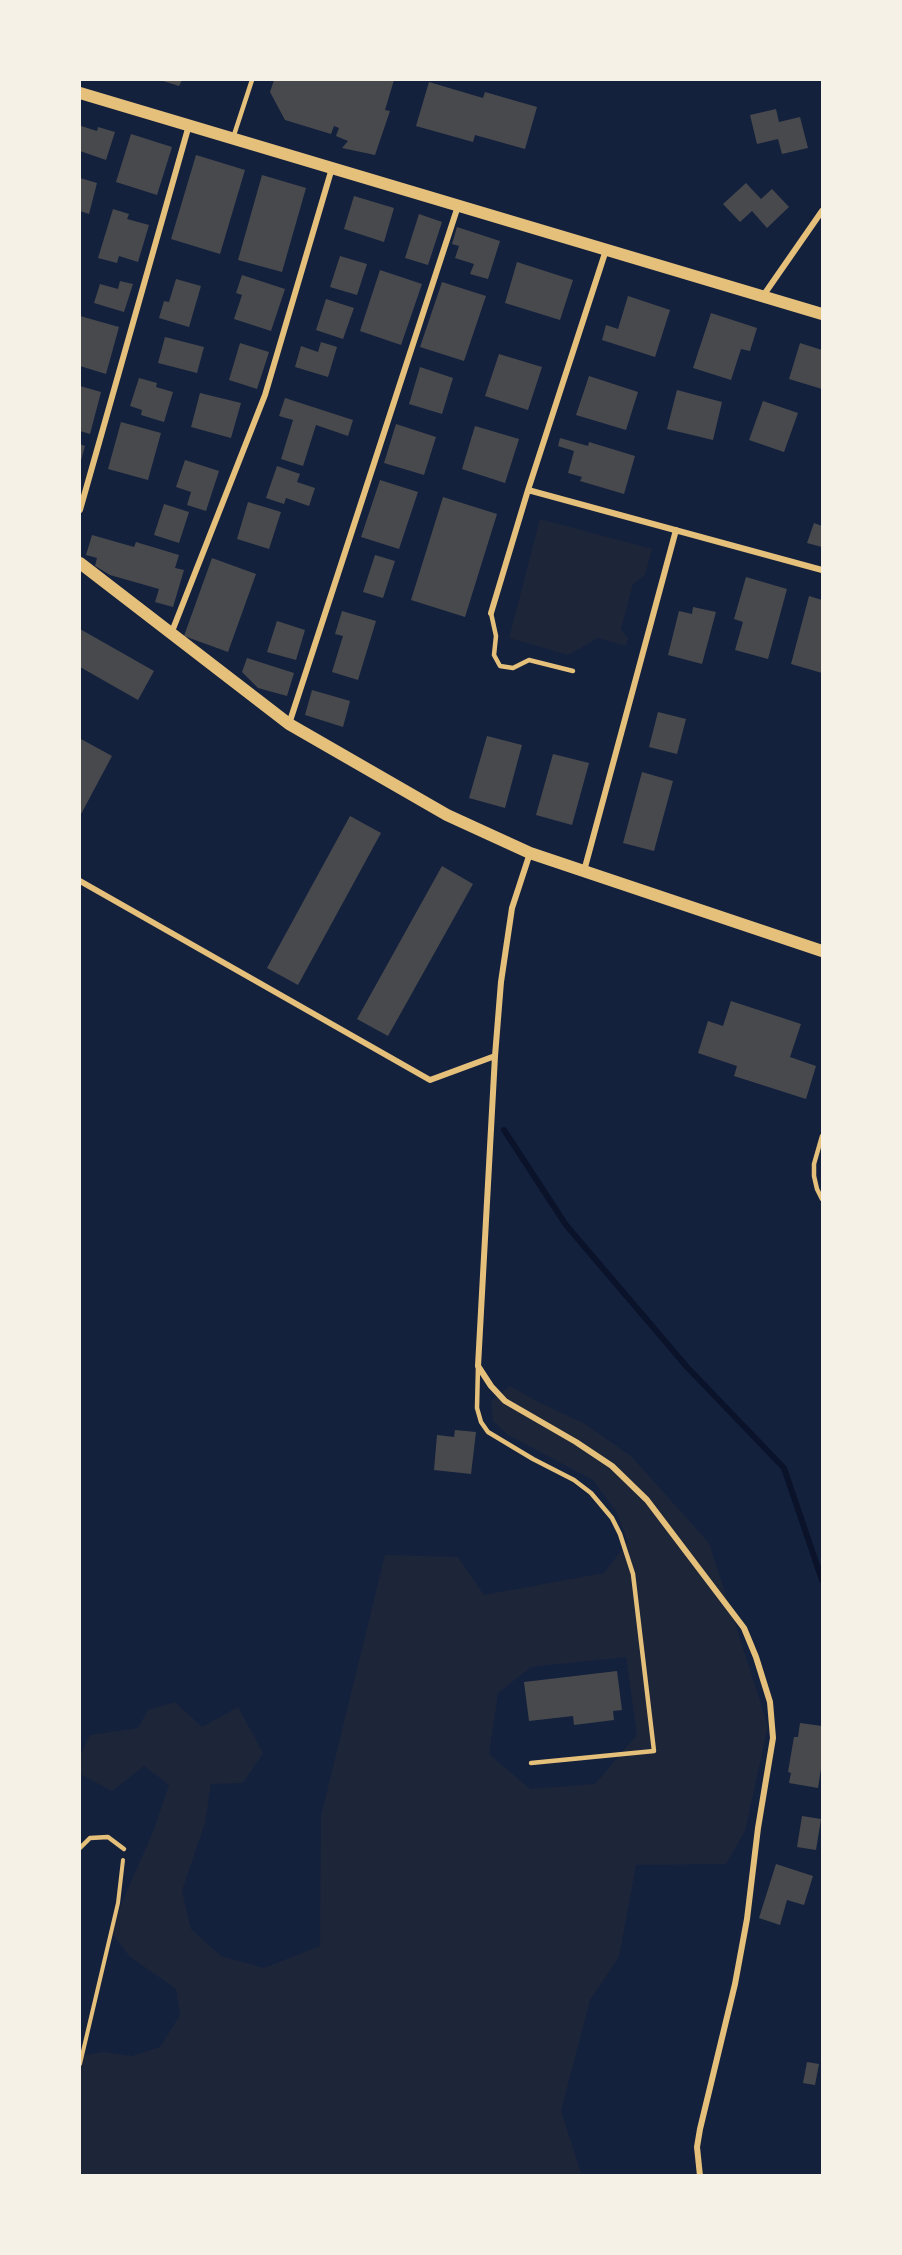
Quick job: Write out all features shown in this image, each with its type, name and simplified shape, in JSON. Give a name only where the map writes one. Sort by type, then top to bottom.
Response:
[{"type":"main road","points":[[80,93],[822,314]]},
{"type":"main road","points":[[80,563],[289,724],[438,810],[530,853],[822,951]]},
{"type":"street","points":[[80,510],[189,125]]},
{"type":"street","points":[[171,634],[265,395],[332,168]]},
{"type":"street","points":[[289,724],[459,206]]},
{"type":"street","points":[[762,296],[822,211]]},
{"type":"street","points":[[491,613],[606,249]]},
{"type":"street","points":[[528,490],[822,570]]},
{"type":"street","points":[[584,872],[676,530]]},
{"type":"street","points":[[530,853],[512,908],[501,982],[478,1366],[491,1386],[505,1401],[576,1442],[612,1466],[647,1500],[744,1628],[770,1702],[773,1738],[758,1828],[747,1919],[735,1984],[700,2129],[697,2148],[700,2175]]},
{"type":"street","points":[[80,881],[430,1080],[495,1056]]},
{"type":"lane","points":[[233,138],[252,80]]},
{"type":"lane","points":[[491,613],[496,636],[494,655],[500,666],[513,668],[529,660],[573,671]]},
{"type":"lane","points":[[822,1136],[814,1164],[817,1189],[822,1198]]},
{"type":"lane","points":[[478,1366],[477,1408],[481,1422],[488,1432],[532,1459],[574,1480],[591,1493],[612,1518],[620,1534],[633,1574],[654,1750],[531,1763]]},
{"type":"lane","points":[[80,1848],[90,1838],[108,1837],[124,1849]]},
{"type":"path","points":[[80,2064],[118,1903],[124,1849]]},
{"type":"shaded area","points":[[540,519],[652,549],[645,575],[633,584],[621,629],[628,638],[626,646],[598,638],[568,655],[509,638]]},
{"type":"shaded area","points":[[510,1386],[583,1423],[631,1456],[709,1543],[768,1726],[745,1831],[726,1864],[636,1865],[619,1957],[590,2000],[561,2111],[582,2176],[80,2175],[80,2056],[103,2052],[132,2056],[160,2047],[180,2015],[176,1989],[129,1956],[110,1930],[153,1832],[169,1785],[144,1766],[112,1791],[80,1774],[80,1756],[90,1735],[138,1728],[148,1710],[175,1702],[202,1727],[238,1707],[263,1753],[243,1783],[211,1784],[205,1823],[182,1891],[191,1929],[221,1956],[264,1968],[320,1946],[321,1816],[385,1555],[458,1557],[484,1595],[604,1573],[628,1542],[617,1513],[593,1480],[508,1435],[493,1421],[491,1401]],"holes":[[[626,1657],[637,1735],[595,1784],[530,1789],[489,1754],[498,1693],[531,1667]]]},
{"type":"building","points":[[160,80],[182,80],[179,86]]},
{"type":"building","points":[[274,80],[394,80],[385,110],[390,111],[375,155],[342,148],[348,141],[336,136],[339,128],[334,126],[331,134],[285,120],[270,92]]},
{"type":"building","points":[[429,82],[483,98],[485,92],[537,107],[525,149],[475,135],[473,142],[416,126]]},
{"type":"building","points":[[776,109],[779,122],[800,117],[808,148],[782,154],[778,139],[757,144],[750,115]]},
{"type":"building","points":[[81,126],[97,131],[98,127],[115,132],[106,160],[80,151]]},
{"type":"building","points":[[131,134],[172,147],[157,195],[116,182]]},
{"type":"building","points":[[196,155],[245,170],[220,254],[171,239]]},
{"type":"building","points":[[262,175],[306,188],[282,272],[238,260]]},
{"type":"building","points":[[80,178],[97,183],[89,214],[80,211]]},
{"type":"building","points":[[746,183],[761,199],[772,189],[789,207],[767,228],[752,211],[740,222],[723,204]]},
{"type":"building","points":[[354,196],[394,208],[384,242],[344,229]]},
{"type":"building","points":[[113,209],[129,214],[127,219],[149,225],[138,262],[119,256],[117,263],[98,258]]},
{"type":"building","points":[[419,214],[442,222],[428,265],[405,258]]},
{"type":"building","points":[[457,227],[500,241],[488,279],[470,274],[474,264],[455,258],[459,246],[452,244]]},
{"type":"building","points":[[340,256],[367,264],[357,295],[330,287]]},
{"type":"building","points":[[517,262],[573,280],[560,320],[505,303]]},
{"type":"building","points":[[380,270],[422,284],[401,345],[360,331]]},
{"type":"building","points":[[242,275],[285,289],[271,331],[234,319],[242,295],[236,293]]},
{"type":"building","points":[[176,279],[201,286],[189,327],[159,318],[164,301],[169,302]]},
{"type":"building","points":[[120,281],[133,284],[124,312],[94,303],[100,284],[118,289]]},
{"type":"building","points":[[442,282],[486,296],[464,361],[420,347]]},
{"type":"building","points":[[628,296],[670,310],[655,357],[602,340],[606,325],[618,329]]},
{"type":"building","points":[[326,299],[354,308],[343,339],[316,330]]},
{"type":"building","points":[[711,313],[757,328],[750,351],[741,349],[731,380],[693,368]]},
{"type":"building","points":[[80,316],[119,327],[106,374],[80,366]]},
{"type":"building","points":[[165,337],[204,347],[197,373],[158,363]]},
{"type":"building","points":[[321,342],[337,347],[328,377],[295,367],[301,346],[318,352]]},
{"type":"building","points":[[240,343],[269,352],[257,389],[229,380]]},
{"type":"building","points":[[800,343],[822,350],[822,389],[789,379]]},
{"type":"building","points":[[499,354],[542,367],[528,410],[485,396]]},
{"type":"building","points":[[420,367],[453,378],[442,414],[409,404]]},
{"type":"building","points":[[589,376],[638,392],[626,430],[576,415]]},
{"type":"building","points":[[139,378],[157,383],[156,387],[173,392],[164,422],[141,415],[142,410],[130,406]]},
{"type":"building","points":[[80,386],[101,392],[90,434],[80,431]]},
{"type":"building","points":[[677,390],[722,402],[713,440],[667,429]]},
{"type":"building","points":[[200,393],[241,403],[231,438],[191,427]]},
{"type":"building","points":[[285,398],[353,420],[348,436],[316,425],[303,466],[281,459],[293,420],[279,416]]},
{"type":"building","points":[[763,401],[798,413],[784,452],[749,440]]},
{"type":"building","points":[[121,422],[161,433],[148,480],[108,469]]},
{"type":"building","points":[[396,424],[436,437],[424,475],[384,463]]},
{"type":"building","points":[[475,426],[519,439],[505,483],[462,469]]},
{"type":"building","points":[[560,438],[588,446],[589,442],[635,456],[624,494],[580,481],[582,477],[568,473],[574,451],[558,446]]},
{"type":"building","points":[[80,444],[85,446],[80,464]]},
{"type":"building","points":[[185,460],[219,471],[206,511],[187,505],[191,492],[176,487]]},
{"type":"building","points":[[277,466],[300,474],[297,482],[315,488],[309,506],[286,498],[284,504],[266,498]]},
{"type":"building","points":[[380,480],[418,492],[399,549],[361,537]]},
{"type":"building","points":[[443,497],[497,514],[465,617],[411,600]]},
{"type":"building","points":[[248,502],[281,512],[269,549],[237,539]]},
{"type":"building","points":[[164,504],[189,512],[179,543],[154,535]]},
{"type":"building","points":[[814,523],[822,526],[822,547],[807,543]]},
{"type":"building","points":[[92,535],[134,547],[136,542],[179,555],[175,568],[184,570],[173,607],[155,602],[159,589],[110,575],[95,566],[97,558],[86,555]]},
{"type":"building","points":[[375,555],[395,561],[383,598],[363,592]]},
{"type":"building","points":[[212,558],[256,574],[228,652],[184,636]]},
{"type":"building","points":[[746,577],[787,589],[768,659],[735,650],[743,622],[734,619]]},
{"type":"building","points":[[809,596],[822,600],[822,673],[791,664]]},
{"type":"building","points":[[693,607],[716,612],[702,664],[668,655],[679,611],[692,614]]},
{"type":"building","points":[[342,611],[376,621],[358,680],[332,672],[343,636],[335,634]]},
{"type":"building","points":[[277,621],[305,630],[296,660],[267,652]]},
{"type":"building","points":[[80,629],[154,671],[138,700],[80,667]]},
{"type":"building","points":[[247,658],[294,673],[287,696],[258,688],[242,672]]},
{"type":"building","points":[[312,690],[350,701],[343,727],[305,715]]},
{"type":"building","points":[[658,712],[686,719],[677,754],[649,747]]},
{"type":"building","points":[[487,736],[522,745],[505,808],[469,798]]},
{"type":"building","points":[[81,739],[112,756],[80,816],[80,741]]},
{"type":"building","points":[[553,754],[589,763],[572,825],[536,815]]},
{"type":"building","points":[[642,772],[673,781],[654,851],[623,843]]},
{"type":"building","points":[[350,816],[381,833],[298,985],[267,968]]},
{"type":"building","points":[[442,866],[473,884],[388,1036],[357,1019]]},
{"type":"building","points":[[731,1001],[801,1024],[790,1057],[816,1066],[806,1099],[734,1076],[737,1066],[698,1053],[708,1021],[723,1026]]},
{"type":"building","points":[[455,1430],[476,1432],[471,1474],[434,1470],[437,1435],[454,1437]]},
{"type":"building","points":[[617,1671],[622,1710],[613,1711],[614,1720],[574,1725],[573,1716],[529,1721],[524,1682]]},
{"type":"building","points":[[800,1723],[822,1726],[822,1762],[818,1788],[789,1783],[791,1773],[788,1772],[794,1737],[798,1737]]},
{"type":"building","points":[[802,1816],[821,1819],[816,1850],[797,1847]]},
{"type":"building","points":[[776,1864],[813,1876],[804,1905],[787,1900],[780,1925],[759,1918]]},
{"type":"building","points":[[807,2062],[819,2064],[815,2085],[803,2083]]},
{"type":"waterway","points":[[504,1130],[566,1225],[687,1367],[784,1468],[822,1580]]}]
